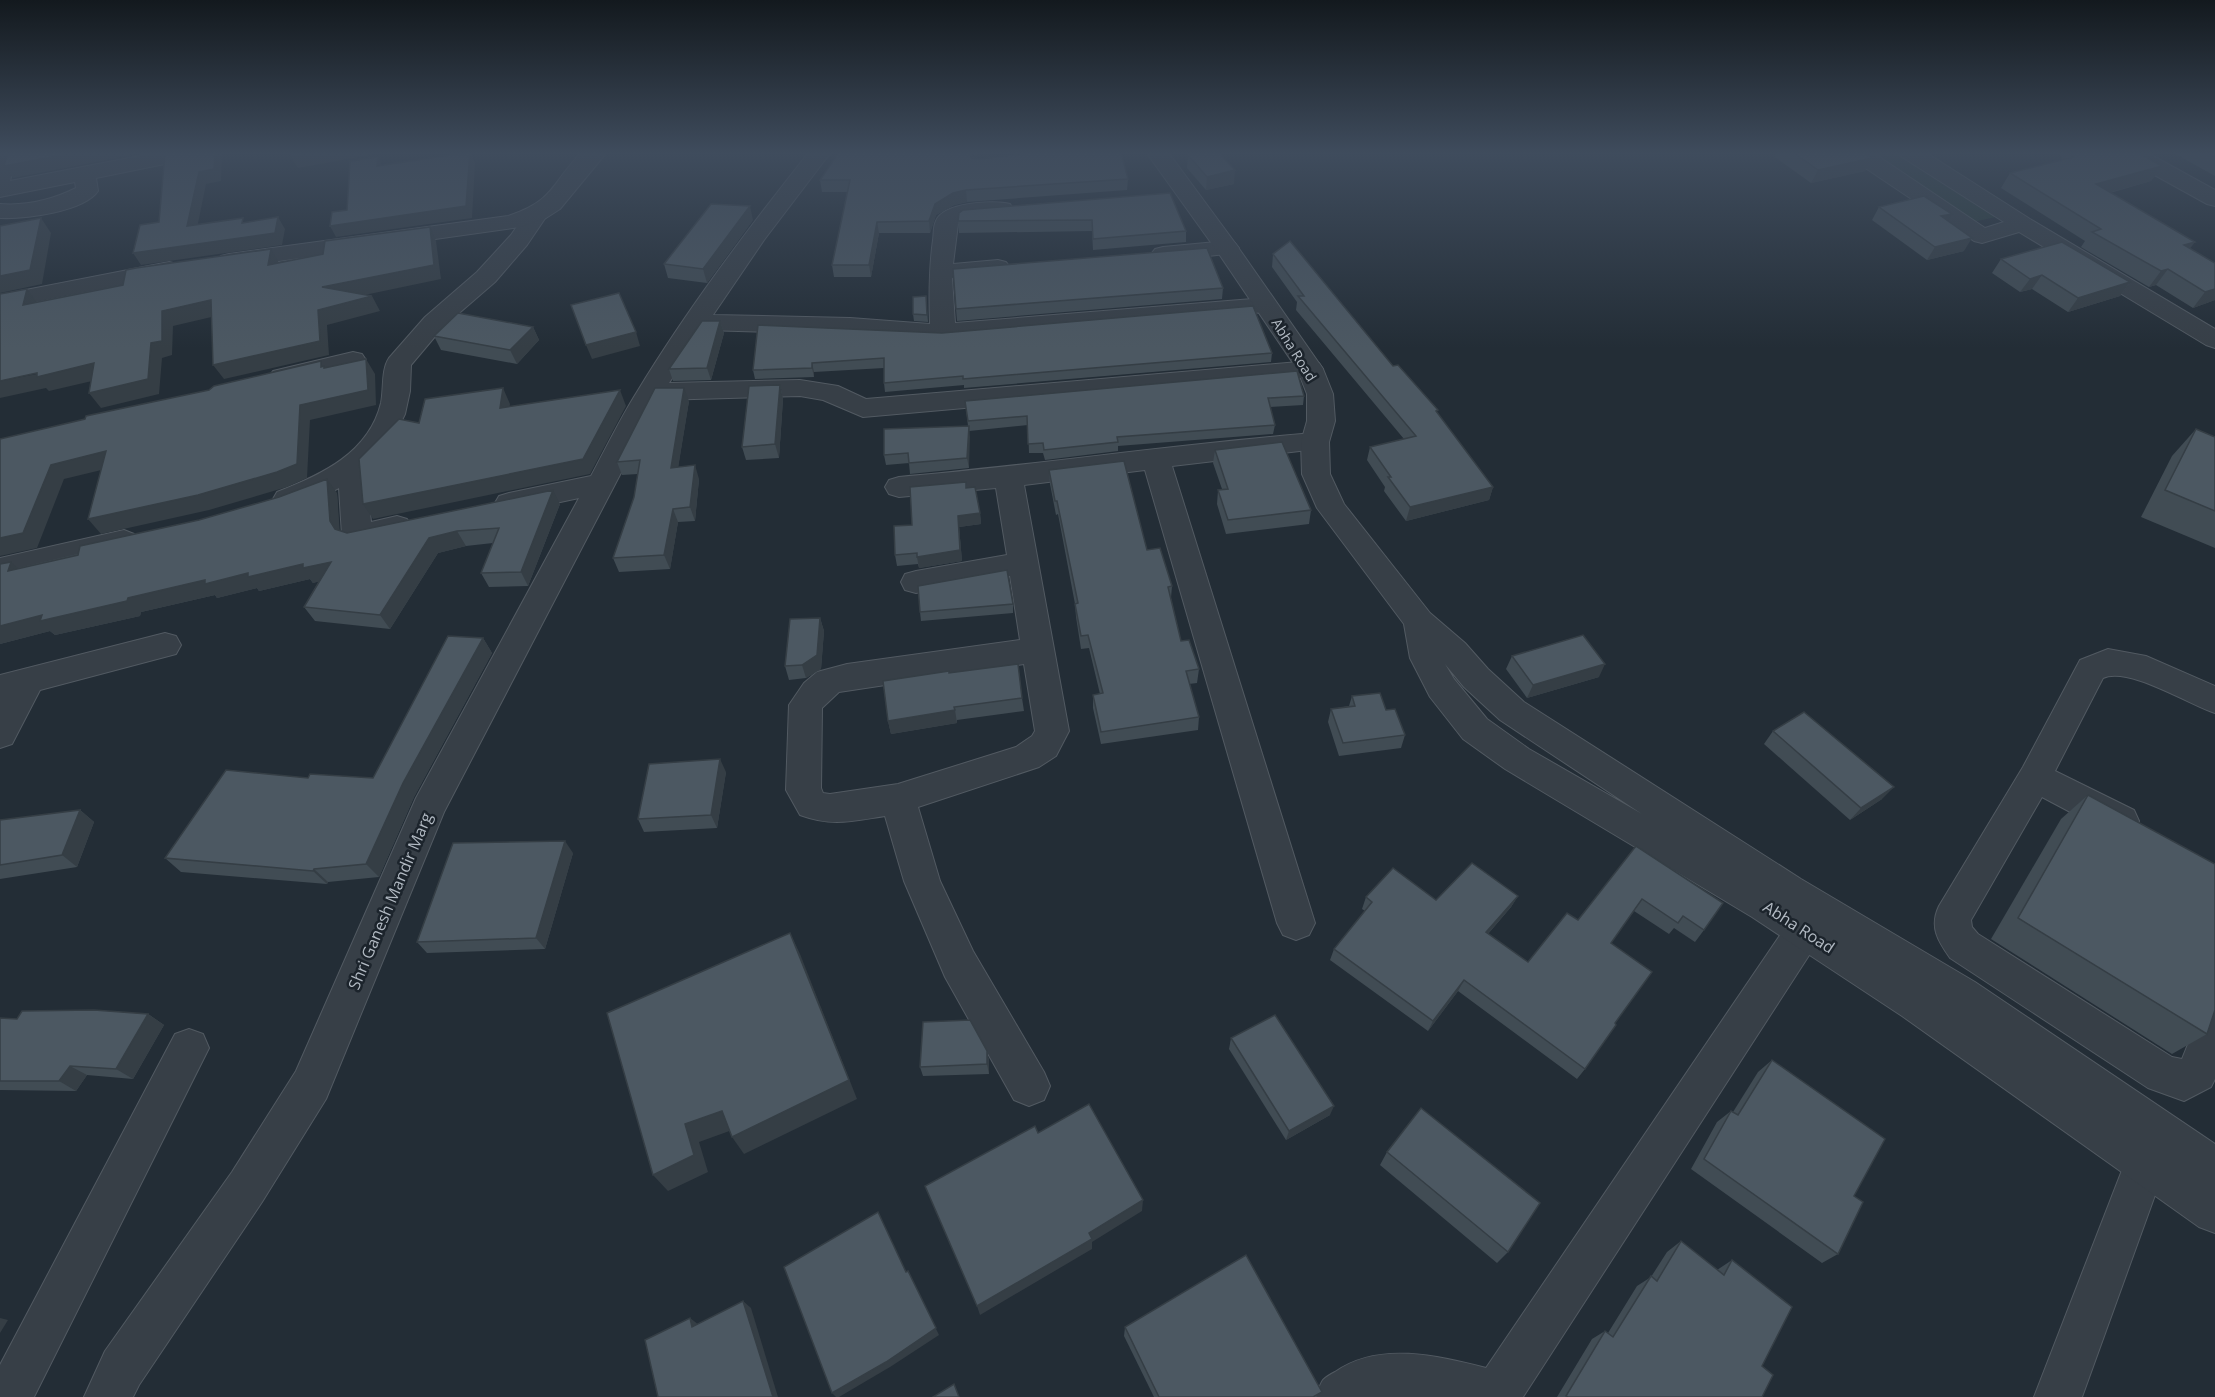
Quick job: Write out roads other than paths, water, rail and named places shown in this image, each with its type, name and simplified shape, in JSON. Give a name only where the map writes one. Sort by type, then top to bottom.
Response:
[{"type":"street","points":[[0,302],[146,273],[512,222],[527,217]]},
{"type":"street","points":[[267,506],[310,492],[352,470],[376,445],[392,416],[399,377],[398,364],[434,322],[486,277],[519,240],[535,217]]},
{"type":"street","points":[[696,322],[770,217]]},
{"type":"street","points":[[943,332],[940,272],[947,221],[951,217]]},
{"type":"street","name":"Abha Road","points":[[1197,217],[1227,248],[1310,369],[1320,394],[1321,421],[1315,442],[1316,474],[1331,508],[1419,621],[1512,711],[1788,891],[1961,995],[2132,1110],[2215,1170]]},
{"type":"street","points":[[1954,217],[1982,236],[2022,224]]},
{"type":"street","points":[[2011,217],[2215,340]]},
{"type":"street","points":[[1141,256],[1227,248]]},
{"type":"street","points":[[940,272],[1024,265]]},
{"type":"street","points":[[696,322],[850,326],[915,332],[943,332],[1265,305]]},
{"type":"street","name":"Shri Ganesh Mandir Marg","points":[[108,1397],[122,1368],[246,1187],[312,1085],[428,809],[650,392],[696,322]]},
{"type":"street","points":[[262,382],[353,360]]},
{"type":"street","points":[[650,392],[800,388],[829,392],[862,408],[1310,369]]},
{"type":"street","points":[[898,487],[1008,477],[1231,449],[1315,442]]},
{"type":"street","points":[[1156,459],[1296,923]]},
{"type":"street","points":[[352,470],[357,535],[427,520]]},
{"type":"street","points":[[1008,477],[1023,563],[1052,731],[1044,746],[1028,757],[898,798],[830,809],[812,805],[804,790],[806,705],[829,681],[1038,650]]},
{"type":"street","points":[[485,508],[601,484]]},
{"type":"street","points":[[0,569],[149,536]]},
{"type":"street","points":[[916,582],[1023,563]]},
{"type":"street","name":"Abha Road","points":[[1419,621],[1426,658],[1442,688],[1475,729],[1517,759],[1765,905],[1916,1003],[2215,1211]]},
{"type":"street","points":[[0,734],[14,684],[165,645]]},
{"type":"street","points":[[2215,700],[2135,665],[2108,661],[2091,669],[2035,777],[1952,918],[1954,933],[1964,946],[2162,1074],[2184,1081],[2197,1073],[2215,1025]]},
{"type":"street","points":[[2035,777],[2151,836]]},
{"type":"street","points":[[898,798],[922,881],[959,964],[1029,1086]]},
{"type":"street","points":[[1340,1397],[1360,1383],[1401,1376],[1455,1384],[1496,1396],[1804,931]]},
{"type":"street","points":[[1961,995],[1984,960]]},
{"type":"street","points":[[9,1397],[189,1048]]},
{"type":"street","points":[[2058,1397],[2146,1162]]}]
